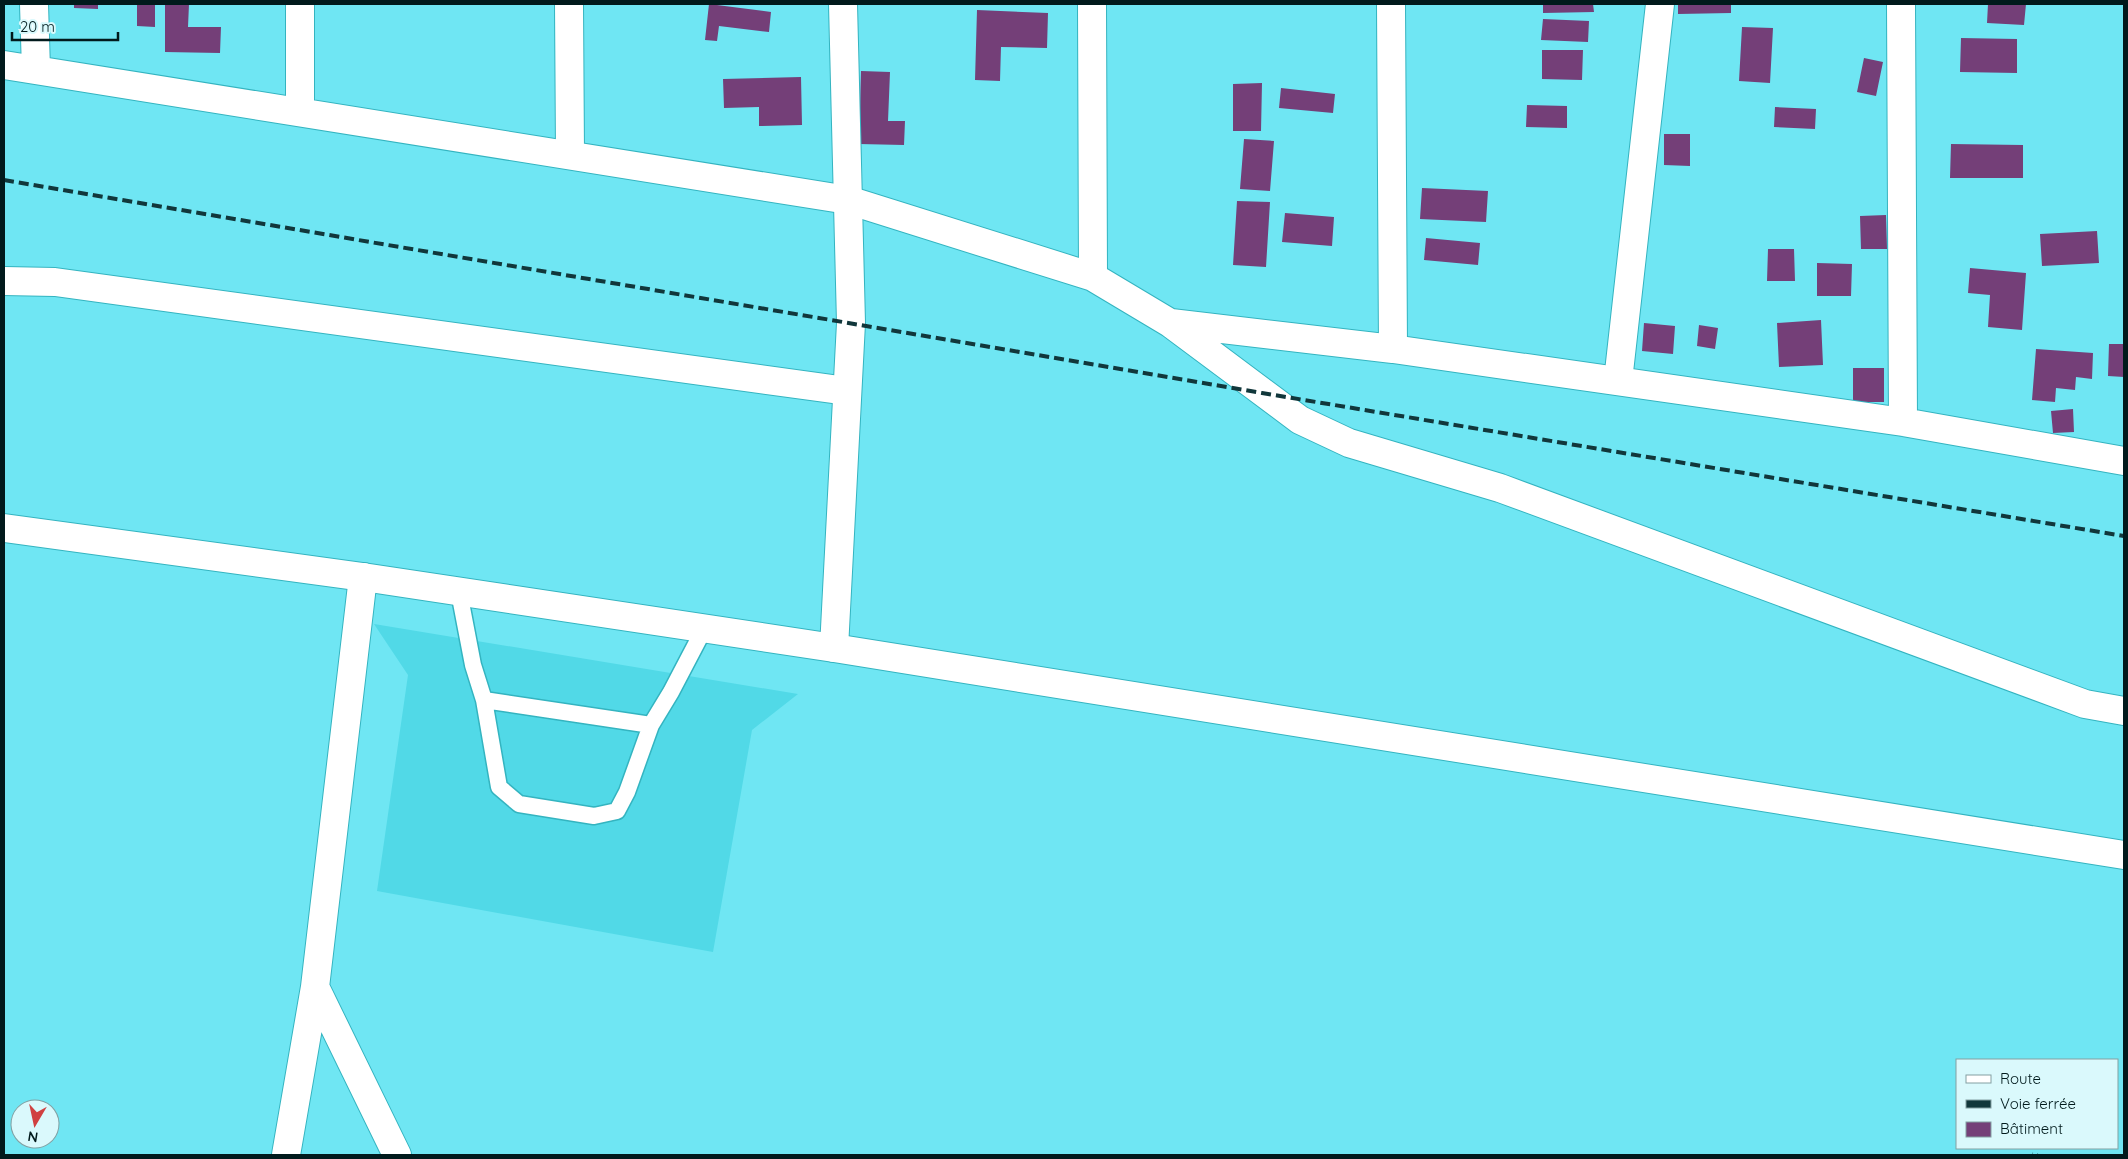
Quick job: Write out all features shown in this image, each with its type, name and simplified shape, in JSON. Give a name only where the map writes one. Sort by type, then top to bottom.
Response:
[{"type":"main road","points":[[34,4],[36,70]]},
{"type":"main road","points":[[300,4],[300,112]]},
{"type":"main road","points":[[569,4],[570,154]]},
{"type":"main road","points":[[834,648],[851,323],[843,4]]},
{"type":"main road","points":[[1092,4],[1094,277]]},
{"type":"main road","points":[[1391,4],[1393,349]]},
{"type":"main road","points":[[1618,381],[1660,4]]},
{"type":"main road","points":[[1901,4],[1903,422]]},
{"type":"main road","points":[[4,65],[570,154],[848,200],[1094,277],[1170,323],[1300,420],[1349,442],[1500,488],[2085,704],[2124,711]]},
{"type":"main road","points":[[4,281],[55,282],[847,391]]},
{"type":"main road","points":[[1170,323],[1393,349],[1903,422],[2124,462]]},
{"type":"main road","points":[[4,528],[363,577],[834,648],[2124,855]]},
{"type":"main road","points":[[286,1155],[315,987],[363,577]]},
{"type":"main road","points":[[315,987],[397,1155]]},
{"type":"lane","points":[[459,592],[473,665],[484,700],[499,787],[519,804],[594,816],[617,811],[627,792],[651,725],[671,692],[704,629]]},
{"type":"lane","points":[[484,700],[651,725]]},
{"type":"path","points":[[2032,1154],[2042,1155]]},
{"type":"shaded area","points":[[374,624],[798,694],[752,730],[713,952],[377,891],[408,675]]},
{"type":"building","points":[[74,4],[98,4],[98,9],[74,8]]},
{"type":"building","points":[[137,4],[155,4],[155,27],[137,26]]},
{"type":"building","points":[[165,4],[189,4],[188,27],[221,27],[220,53],[165,52]]},
{"type":"building","points":[[709,4],[771,12],[769,32],[719,26],[717,41],[705,40]]},
{"type":"building","points":[[1543,4],[1593,4],[1594,12],[1543,13]]},
{"type":"building","points":[[1678,4],[1731,4],[1731,13],[1678,14]]},
{"type":"building","points":[[1988,4],[2026,4],[2024,25],[1987,23]]},
{"type":"building","points":[[977,10],[1048,13],[1047,48],[1001,47],[1000,81],[975,80]]},
{"type":"building","points":[[1543,19],[1589,21],[1588,42],[1541,40]]},
{"type":"building","points":[[1742,27],[1773,28],[1770,83],[1739,81]]},
{"type":"building","points":[[1961,38],[2017,39],[2017,73],[1960,72]]},
{"type":"building","points":[[1542,50],[1583,50],[1582,80],[1542,79]]},
{"type":"building","points":[[1864,58],[1883,62],[1876,96],[1857,92]]},
{"type":"building","points":[[861,71],[890,72],[888,121],[905,121],[904,145],[859,144]]},
{"type":"building","points":[[801,77],[802,125],[759,126],[759,107],[724,108],[723,79]]},
{"type":"building","points":[[1262,83],[1261,131],[1233,131],[1233,84]]},
{"type":"building","points":[[1281,88],[1335,94],[1333,113],[1279,108]]},
{"type":"building","points":[[1527,105],[1567,106],[1567,128],[1526,127]]},
{"type":"building","points":[[1775,107],[1816,109],[1815,129],[1774,127]]},
{"type":"building","points":[[1664,134],[1690,134],[1690,166],[1664,165]]},
{"type":"building","points":[[1244,139],[1274,141],[1270,191],[1240,189]]},
{"type":"building","points":[[1951,144],[2023,145],[2023,178],[1950,178]]},
{"type":"building","points":[[1422,188],[1488,191],[1486,222],[1420,219]]},
{"type":"building","points":[[1237,201],[1270,202],[1266,267],[1233,265]]},
{"type":"building","points":[[1285,213],[1334,217],[1332,246],[1282,242]]},
{"type":"building","points":[[1886,215],[1887,249],[1861,249],[1860,216]]},
{"type":"building","points":[[2097,231],[2099,263],[2042,266],[2040,234]]},
{"type":"building","points":[[1426,238],[1480,243],[1478,265],[1424,260]]},
{"type":"building","points":[[1768,249],[1794,249],[1795,281],[1767,281]]},
{"type":"building","points":[[1817,263],[1852,264],[1851,296],[1817,296]]},
{"type":"building","points":[[1970,268],[2026,273],[2022,330],[1988,327],[1990,295],[1968,293]]},
{"type":"building","points":[[1821,320],[1823,365],[1779,367],[1777,323]]},
{"type":"building","points":[[1644,323],[1675,326],[1673,354],[1642,351]]},
{"type":"building","points":[[1699,325],[1718,328],[1715,349],[1697,346]]},
{"type":"building","points":[[2109,344],[2124,344],[2124,377],[2108,376]]},
{"type":"building","points":[[2036,349],[2093,353],[2092,379],[2076,377],[2075,390],[2056,388],[2055,402],[2032,400]]},
{"type":"building","points":[[1853,368],[1884,368],[1884,402],[1853,402]]},
{"type":"building","points":[[2073,409],[2074,432],[2053,433],[2051,411]]},
{"type":"railway","points":[[4,180],[1262,393],[2124,536]]}]
